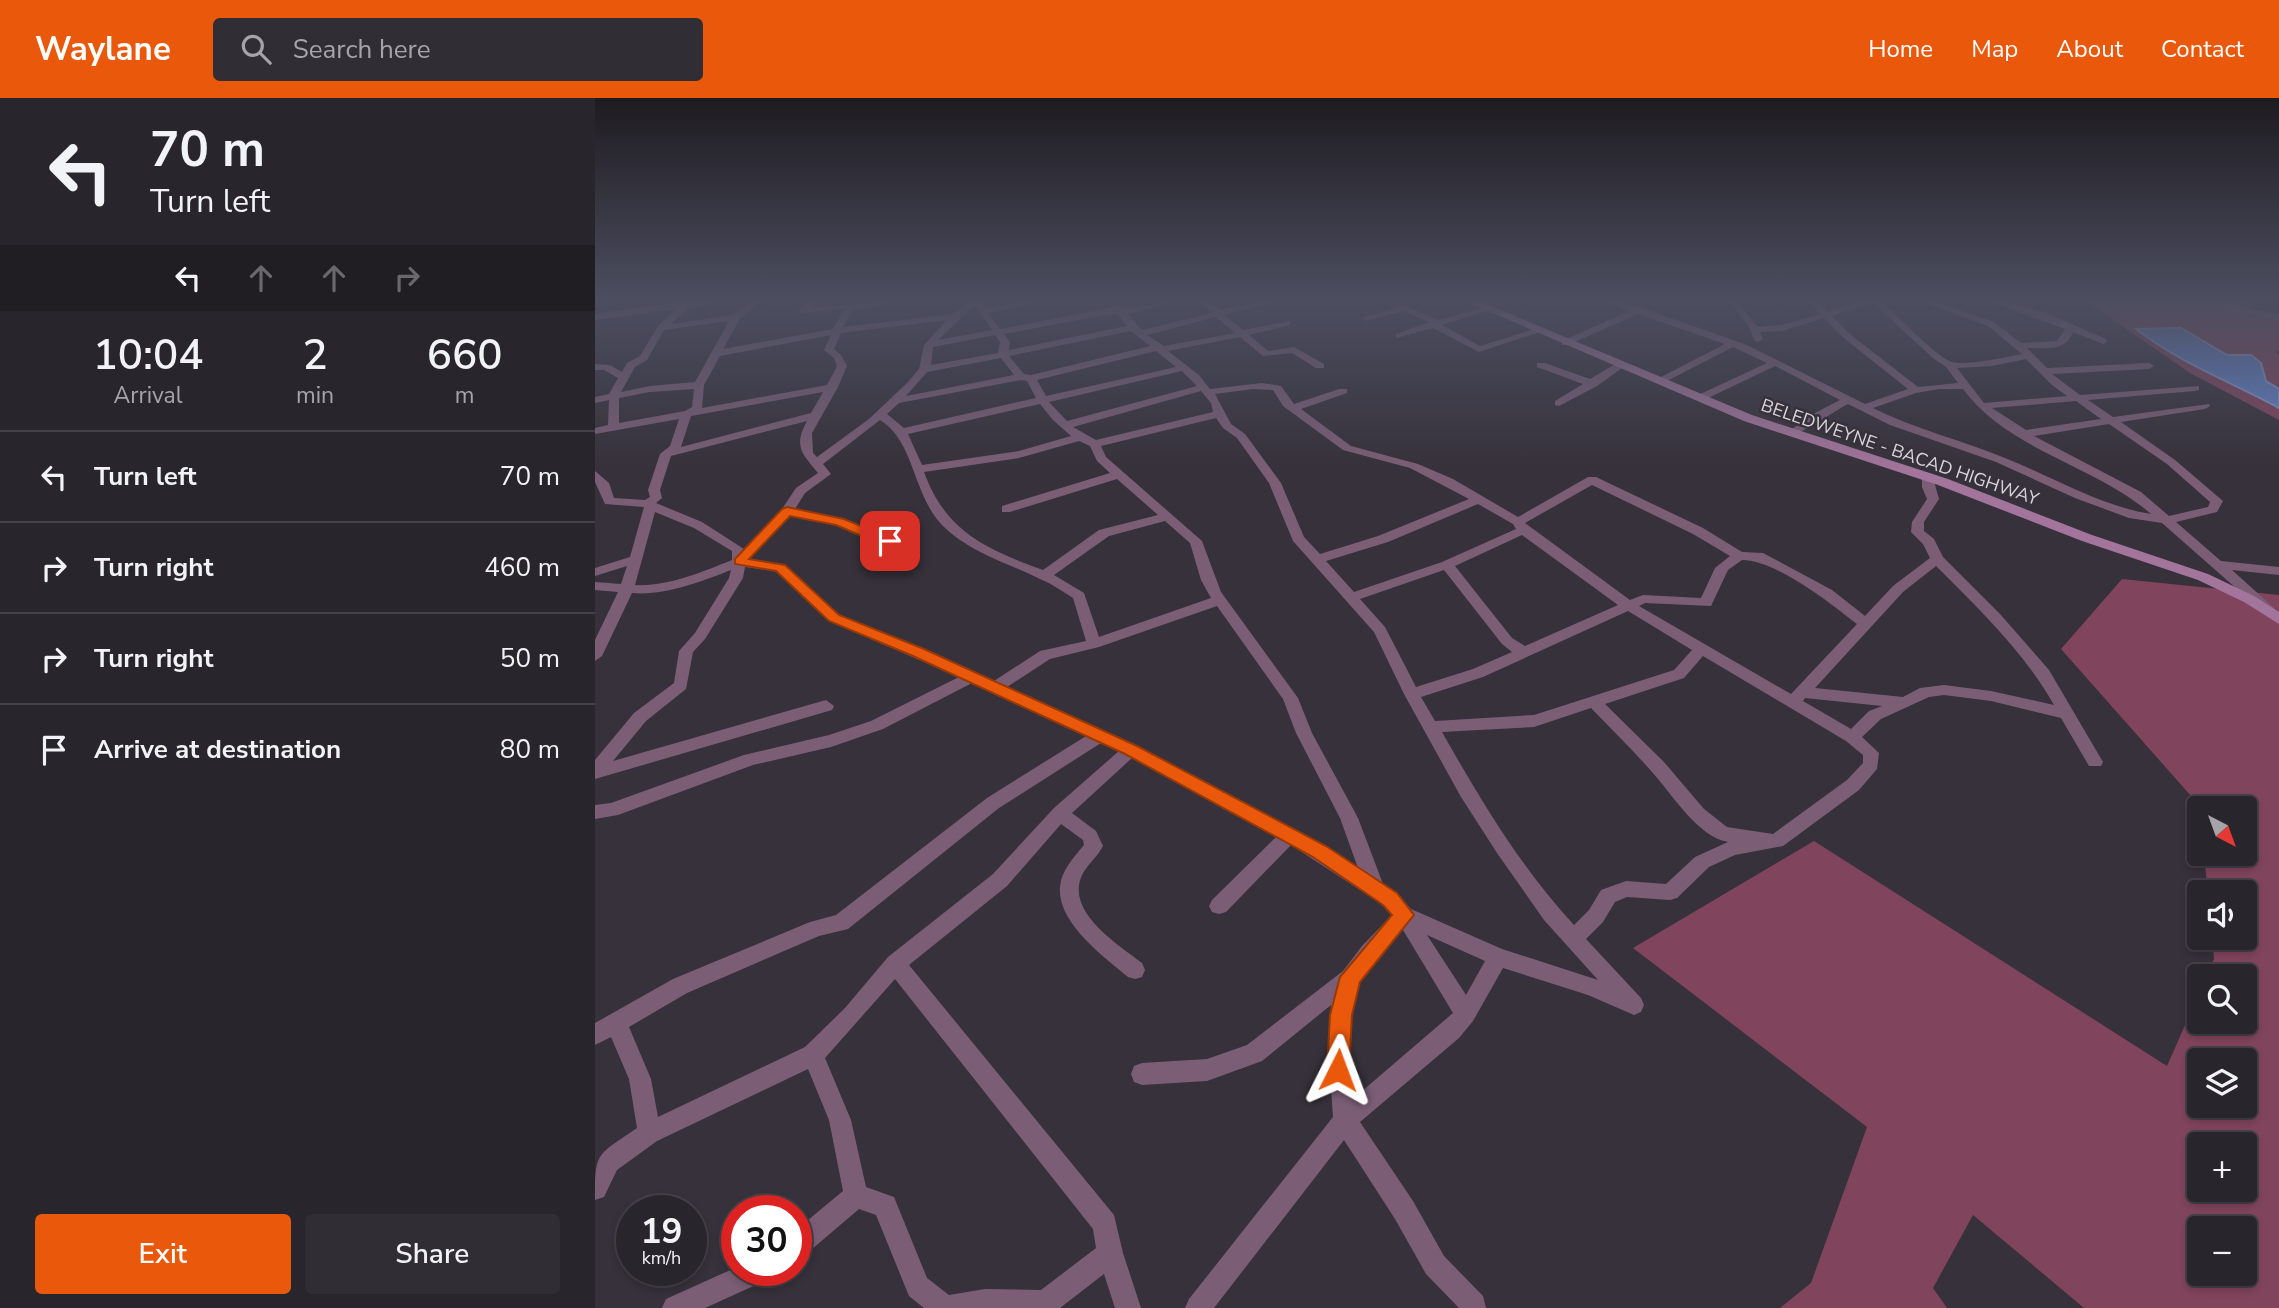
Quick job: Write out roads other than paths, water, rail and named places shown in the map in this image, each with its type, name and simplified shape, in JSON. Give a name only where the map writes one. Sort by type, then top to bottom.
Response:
[{"type":"street","points":[[613,427],[614,395],[631,365],[644,357]]},
{"type":"street","points":[[595,656],[627,587],[649,505],[656,498],[654,490],[666,454],[675,448],[686,415],[697,408],[699,385],[715,357]]},
{"type":"street","points":[[595,586],[646,590],[709,574],[739,562],[787,511],[800,491],[825,474],[807,454],[806,433],[842,366],[838,357]]},
{"type":"street","points":[[816,463],[856,437],[866,425],[899,400],[925,369],[927,357]]},
{"type":"street","points":[[925,369],[988,357]]},
{"type":"street","points":[[1005,357],[1026,377],[1041,401],[1077,438],[1095,444],[1219,414]]},
{"type":"street","points":[[899,400],[1117,357]]},
{"type":"street","points":[[1172,357],[1216,402],[1219,414],[1227,426],[1241,436],[1275,483],[1298,538],[1380,630],[1412,694],[1503,848],[1573,939],[1634,1005],[1592,987],[1498,957],[1404,915]]},
{"type":"street","points":[[1306,357],[1320,366]]},
{"type":"street","name":"BELEDWEYNE - BACAD HIGHWAY","points":[[1602,357],[1792,434],[1928,477],[2005,504],[2087,538],[2203,577],[2249,599],[2279,619]]},
{"type":"street","points":[[1661,381],[1712,357]]},
{"type":"street","points":[[1766,357],[1894,423],[2000,460],[2105,505],[2133,514],[2167,520],[2213,509],[2217,501],[2171,462],[2108,421],[2029,357]]},
{"type":"street","points":[[1874,357],[1914,389]]},
{"type":"street","points":[[1938,357],[1950,365],[1981,406],[2047,449],[2137,495],[2279,619]]},
{"type":"street","points":[[1950,365],[1991,363],[2019,357]]},
{"type":"street","points":[[1700,398],[1776,362]]},
{"type":"street","points":[[1541,365],[1593,384]]},
{"type":"street","points":[[1559,403],[1621,365]]},
{"type":"street","points":[[2044,371],[2148,366]]},
{"type":"street","points":[[595,367],[606,367],[624,377]]},
{"type":"street","points":[[901,432],[1184,368]]},
{"type":"street","points":[[595,400],[614,395],[699,385]]},
{"type":"street","points":[[1066,425],[1204,389],[1267,385],[1277,388],[1287,404],[1347,448],[1414,466],[1480,499],[1629,606],[1702,648],[1797,697],[1871,753],[1871,765],[1853,785],[1777,842],[1732,848],[1702,862],[1670,892],[1626,889],[1608,896],[1596,916],[1573,939]]},
{"type":"street","points":[[1865,407],[1932,385],[1965,386]]},
{"type":"street","points":[[664,401],[675,387]]},
{"type":"street","points":[[595,430],[686,415],[793,392],[833,387]]},
{"type":"street","points":[[1981,406],[2195,388]]},
{"type":"street","points":[[1294,408],[1343,391]]},
{"type":"street","points":[[1792,434],[1817,416],[1848,400]]},
{"type":"street","points":[[2025,434],[2205,406]]},
{"type":"street","points":[[666,454],[816,415]]},
{"type":"street","points":[[880,415],[893,420],[901,432],[933,507],[956,533],[989,553],[1045,575],[1079,596],[1094,644]]},
{"type":"street","points":[[919,470],[963,461],[1035,452],[1077,438]]},
{"type":"street","points":[[1095,444],[1101,459],[1196,541],[1204,559],[1209,589],[1220,600],[1290,698],[1304,733],[1349,818],[1375,887]]},
{"type":"street","points":[[1006,509],[1120,474]]},
{"type":"street","points":[[595,475],[605,486],[602,502],[649,505],[698,524],[738,549],[739,562],[736,578],[700,636],[686,651],[681,685],[640,717],[595,773]]},
{"type":"street","points":[[1928,477],[1928,487],[1933,499],[1918,522],[1916,532],[1929,542],[1937,559],[1995,617],[2044,674],[2095,762]]},
{"type":"street","points":[[1352,597],[1447,565],[1520,526],[1592,480],[1698,531],[1739,556],[1758,556],[1783,569],[1827,593],[1865,623]]},
{"type":"street","points":[[1316,560],[1383,539],[1480,499]]},
{"type":"street","points":[[787,511],[840,522],[873,537],[907,545]]},
{"type":"street","points":[[1045,575],[1104,533],[1169,516]]},
{"type":"street","points":[[1412,694],[1478,673],[1643,599],[1706,603],[1722,568],[1739,556]]},
{"type":"street","points":[[595,572],[636,559]]},
{"type":"street","points":[[1797,697],[1898,589],[1937,559]]},
{"type":"street","points":[[739,562],[781,568],[834,618],[918,652],[1131,750],[1320,852],[1375,887],[1404,915],[1466,1014]]},
{"type":"street","points":[[1447,565],[1483,607],[1507,641],[1524,653]]},
{"type":"street","points":[[2218,565],[2279,572]]},
{"type":"street","points":[[995,687],[1045,655],[1094,644],[1220,600]]},
{"type":"street","points":[[1431,727],[1534,721],[1679,674],[1702,648]]},
{"type":"street","points":[[595,812],[612,810],[750,759],[831,741],[877,725],[969,677]]},
{"type":"street","points":[[1853,737],[1875,715],[1906,704],[1926,692],[1944,690],[1991,696],[2069,714]]},
{"type":"street","points":[[1797,697],[1906,704]]},
{"type":"street","points":[[1594,702],[1658,767],[1698,814],[1723,834],[1777,842]]},
{"type":"street","points":[[595,773],[825,706]]},
{"type":"street","points":[[595,1035],[617,1025],[680,986],[817,928],[841,923],[993,803],[1099,736]]},
{"type":"street","points":[[595,1188],[609,1162],[649,1133],[813,1055],[852,1015],[895,964],[1000,880],[1060,813],[1131,750]]},
{"type":"street","points":[[1060,813],[1090,836],[1094,846],[1073,873],[1068,890],[1077,919],[1135,970]]},
{"type":"street","points":[[1219,906],[1288,836]]},
{"type":"street","points":[[1142,1074],[1207,1070],[1254,1053],[1350,977],[1404,915]]},
{"type":"street","points":[[1198,1308],[1345,1120],[1451,1031],[1466,1014],[1498,957]]},
{"type":"street","points":[[895,964],[1105,1224],[1110,1253],[1128,1308]]},
{"type":"street","points":[[1350,977],[1341,1015],[1338,1070],[1345,1120],[1404,1210],[1435,1265],[1473,1305]]},
{"type":"street","points":[[617,1025],[640,1079],[649,1133]]},
{"type":"street","points":[[813,1055],[840,1120],[856,1196]]},
{"type":"street","points":[[856,1196],[885,1206],[918,1287],[947,1308],[985,1301],[1045,1303],[1110,1253]]},
{"type":"street","points":[[812,1233],[856,1196]]},
{"type":"street","points":[[675,1308],[724,1286]]},
{"type":"water","points":[[2179,357],[2254,357],[2261,363],[2266,381],[2279,389],[2279,408]]}]
